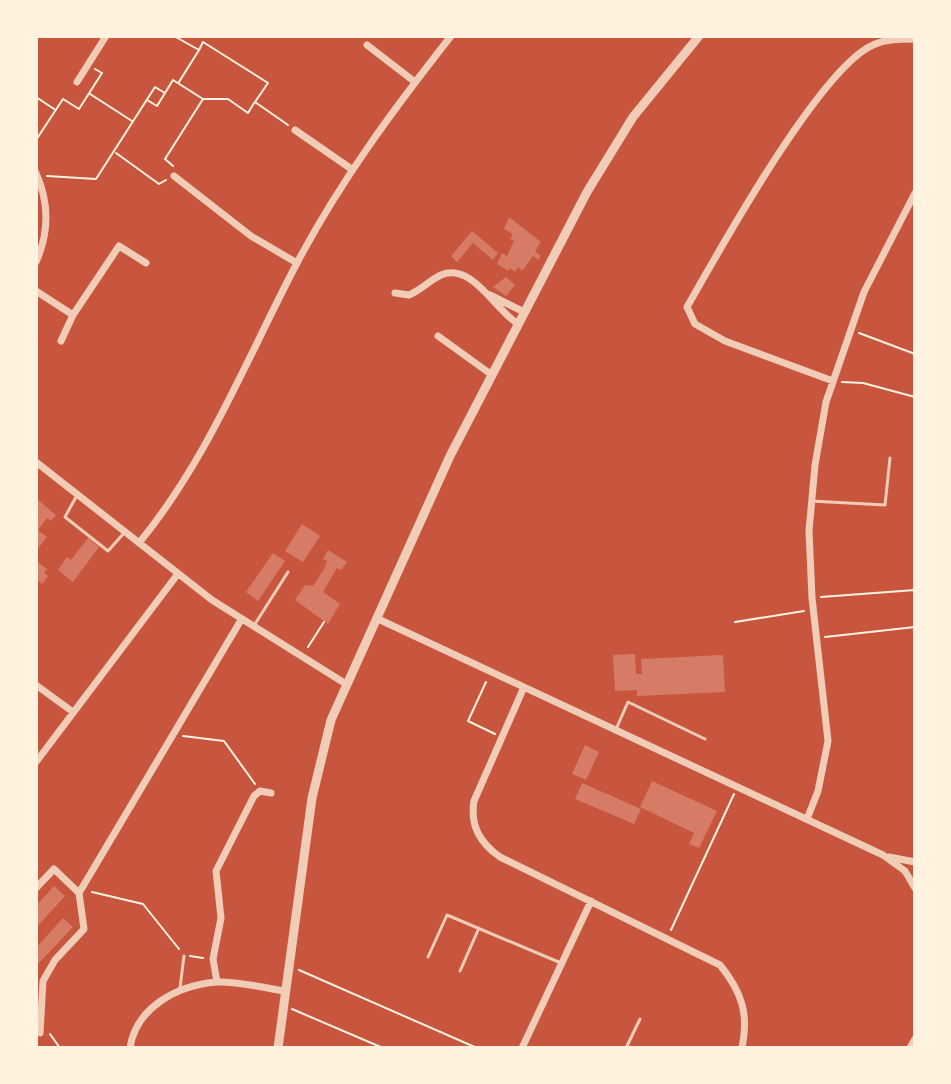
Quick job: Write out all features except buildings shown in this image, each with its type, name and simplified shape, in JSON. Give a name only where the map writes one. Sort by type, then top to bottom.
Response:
[{"type":"street","points":[[77,82],[106,36]]},
{"type":"street","points":[[139,543],[184,483],[297,263],[350,168],[451,36]]},
{"type":"street","points":[[278,1048],[287,964],[321,750],[346,684],[450,456],[517,323],[615,142],[699,36]]},
{"type":"street","points":[[833,381],[725,341],[695,324],[687,307],[754,190],[833,80],[855,56],[873,45],[895,39],[915,39]]},
{"type":"street","points":[[367,45],[415,82]]},
{"type":"street","points":[[295,130],[350,168]]},
{"type":"street","points":[[36,262],[46,228],[46,205],[37,175]]},
{"type":"street","points":[[174,176],[251,236],[297,263]]},
{"type":"street","points":[[807,819],[818,791],[828,741],[812,598],[811,501],[826,402],[864,292],[915,193]]},
{"type":"street","points":[[61,341],[73,315],[119,246],[146,263]]},
{"type":"street","points":[[395,293],[409,295],[450,272],[464,275],[487,294],[500,311],[517,323]]},
{"type":"street","points":[[36,291],[73,315]]},
{"type":"street","points":[[487,294],[524,312]]},
{"type":"street","points":[[438,336],[492,375]]},
{"type":"street","points":[[36,462],[177,575],[253,628],[346,684]]},
{"type":"street","points":[[36,762],[177,575]]},
{"type":"street","points":[[376,618],[736,789],[883,855],[905,871],[915,888]]},
{"type":"street","points":[[39,1027],[43,981],[55,960],[84,929],[81,891],[241,620]]},
{"type":"street","points":[[36,685],[73,712]]},
{"type":"street","points":[[524,687],[474,801],[473,819],[479,837],[500,857],[720,965],[732,980],[745,1010],[742,1048]]},
{"type":"street","points":[[217,982],[213,959],[221,918],[216,871],[254,796],[260,791],[271,793]]},
{"type":"street","points":[[883,855],[915,862]]},
{"type":"street","points":[[36,888],[54,869],[81,891]]},
{"type":"street","points":[[522,1048],[591,901]]},
{"type":"street","points":[[130,1048],[132,1034],[144,1013],[180,992],[217,982],[285,991]]},
{"type":"street","points":[[910,1048],[915,1039]]},
{"type":"lane","points":[[811,501],[885,505],[890,458]]},
{"type":"lane","points":[[78,493],[65,517],[108,551],[125,532]]},
{"type":"lane","points":[[253,628],[288,572]]},
{"type":"lane","points":[[615,730],[628,702],[705,739]]},
{"type":"lane","points":[[428,957],[447,915],[561,963]]},
{"type":"lane","points":[[460,971],[479,928]]},
{"type":"lane","points":[[180,992],[184,956]]},
{"type":"lane","points":[[626,1048],[640,1019]]},
{"type":"path","points":[[177,37],[199,50]]},
{"type":"path","points":[[146,100],[157,106],[173,80],[203,99],[228,99],[248,113],[268,83],[203,42],[179,83]]},
{"type":"path","points":[[36,140],[63,99],[79,109],[102,73],[88,65]]},
{"type":"path","points":[[37,175],[96,179],[155,87],[165,93]]},
{"type":"path","points":[[89,93],[133,121]]},
{"type":"path","points":[[36,97],[55,110]]},
{"type":"path","points":[[114,151],[159,184],[174,176],[173,165],[165,159],[203,99]]},
{"type":"path","points":[[255,102],[295,130]]},
{"type":"path","points":[[850,331],[915,354]]},
{"type":"path","points":[[833,381],[863,383],[915,397]]},
{"type":"path","points":[[812,598],[915,590]]},
{"type":"path","points":[[735,622],[813,610]]},
{"type":"path","points":[[300,657],[324,622]]},
{"type":"path","points":[[816,638],[915,627]]},
{"type":"path","points":[[490,672],[468,721],[500,736]]},
{"type":"path","points":[[174,734],[224,741],[260,791]]},
{"type":"path","points":[[667,938],[736,789]]},
{"type":"path","points":[[81,891],[143,904],[184,956],[213,959]]},
{"type":"path","points":[[287,964],[477,1048]]},
{"type":"path","points":[[283,1006],[310,1014],[383,1048]]},
{"type":"path","points":[[39,1027],[60,1048]]}]
